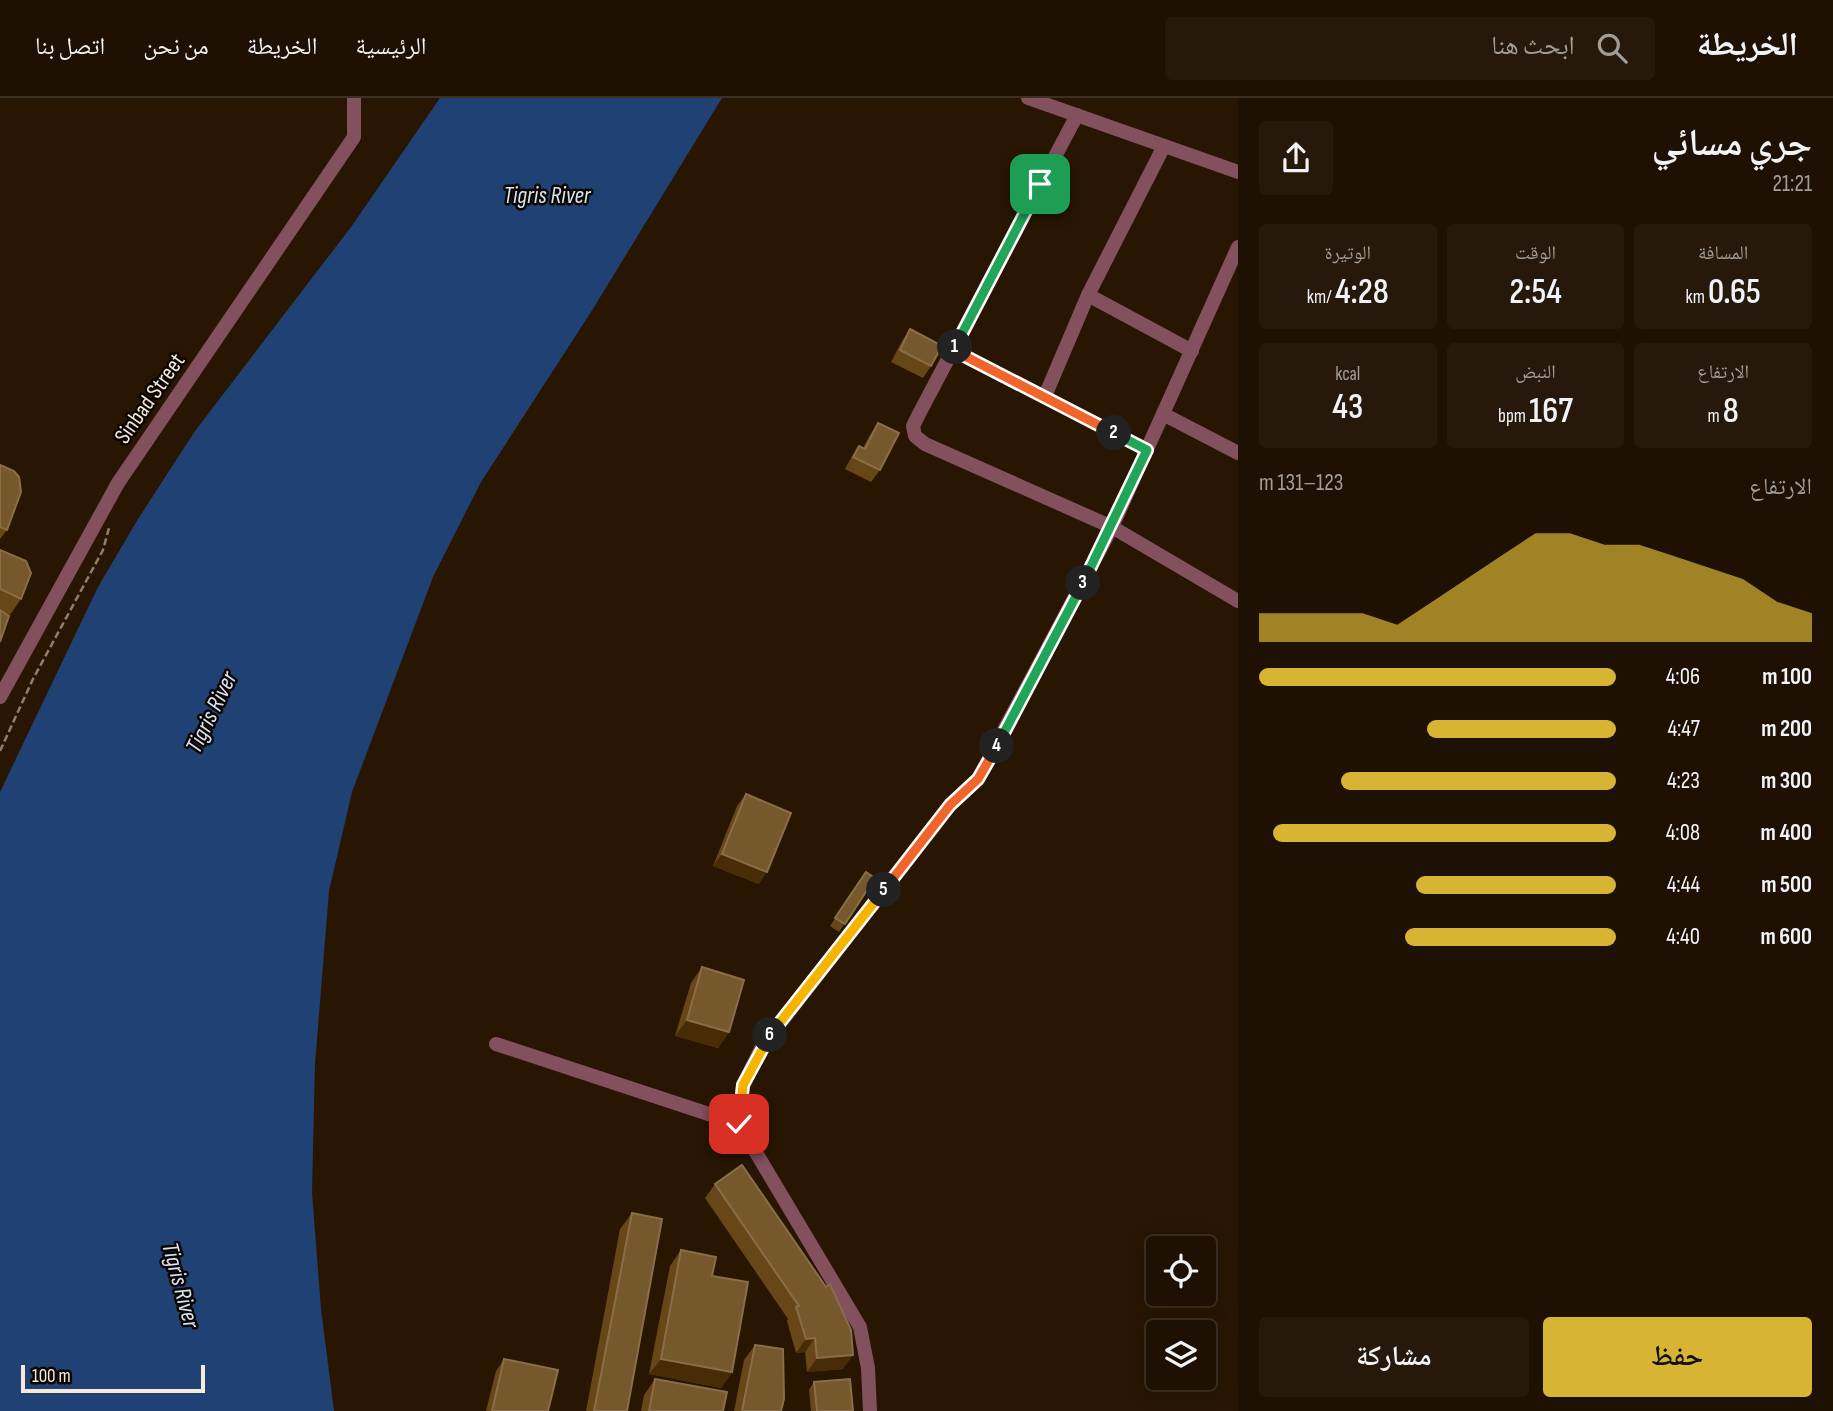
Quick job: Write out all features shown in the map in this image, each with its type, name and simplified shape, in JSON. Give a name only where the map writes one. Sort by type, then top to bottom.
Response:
[{"type":"street","name":"Sinbad Street","points":[[0,697],[118,483],[354,137],[354,98]]},
{"type":"street","points":[[1028,98],[1238,172]]},
{"type":"street","points":[[1077,115],[913,426],[915,436],[925,444],[998,479],[1112,527],[1238,601]]},
{"type":"street","points":[[1045,396],[1088,295],[1164,146]]},
{"type":"street","points":[[870,1411],[869,1368],[860,1327],[739,1124],[743,1085],[763,1045],[950,805],[978,779],[1112,527],[1238,247]]},
{"type":"street","points":[[1088,295],[1192,351]]},
{"type":"street","points":[[953,350],[1147,450]]},
{"type":"street","points":[[1163,414],[1238,453]]},
{"type":"street","points":[[496,1044],[739,1124]]},
{"type":"path","points":[[0,751],[33,679],[103,550]]},
{"type":"water","name":"Tigris River","points":[[440,98],[722,98],[591,312],[481,482],[433,577],[352,792],[329,891],[315,1064],[312,1192],[321,1309],[334,1411],[0,1411],[0,792],[98,587],[138,519],[195,431],[351,227]]},
{"type":"building","points":[[910,329],[942,346],[931,366],[900,350]]},
{"type":"building","points":[[878,423],[899,433],[880,470],[853,457],[859,446],[865,449]]},
{"type":"building","points":[[0,465],[14,471],[19,477],[21,492],[7,530],[0,527]]},
{"type":"building","points":[[0,550],[26,561],[31,573],[21,599],[0,589]]},
{"type":"building","points":[[0,610],[9,616],[0,642]]},
{"type":"building","points":[[746,794],[791,813],[767,872],[722,854]]},
{"type":"building","points":[[866,872],[875,878],[845,924],[835,918]]},
{"type":"building","points":[[702,967],[744,980],[729,1032],[687,1020]]},
{"type":"building","points":[[742,1165],[826,1287],[830,1284],[851,1330],[853,1355],[817,1358],[815,1338],[806,1339],[796,1307],[799,1306],[715,1184]]},
{"type":"building","points":[[632,1213],[662,1219],[627,1411],[594,1411]]},
{"type":"building","points":[[681,1250],[716,1257],[712,1276],[748,1282],[732,1372],[661,1359]]},
{"type":"building","points":[[755,1345],[783,1349],[784,1399],[781,1411],[742,1411]]},
{"type":"building","points":[[504,1359],[558,1370],[548,1411],[492,1411]]},
{"type":"building","points":[[655,1379],[727,1392],[723,1411],[649,1411]]},
{"type":"building","points":[[850,1379],[853,1411],[817,1411],[814,1382]]},
{"type":"route","points":[[739,1124],[743,1085],[763,1045],[950,805],[978,779],[1112,527],[1147,450],[953,350],[1040,184]]}]
